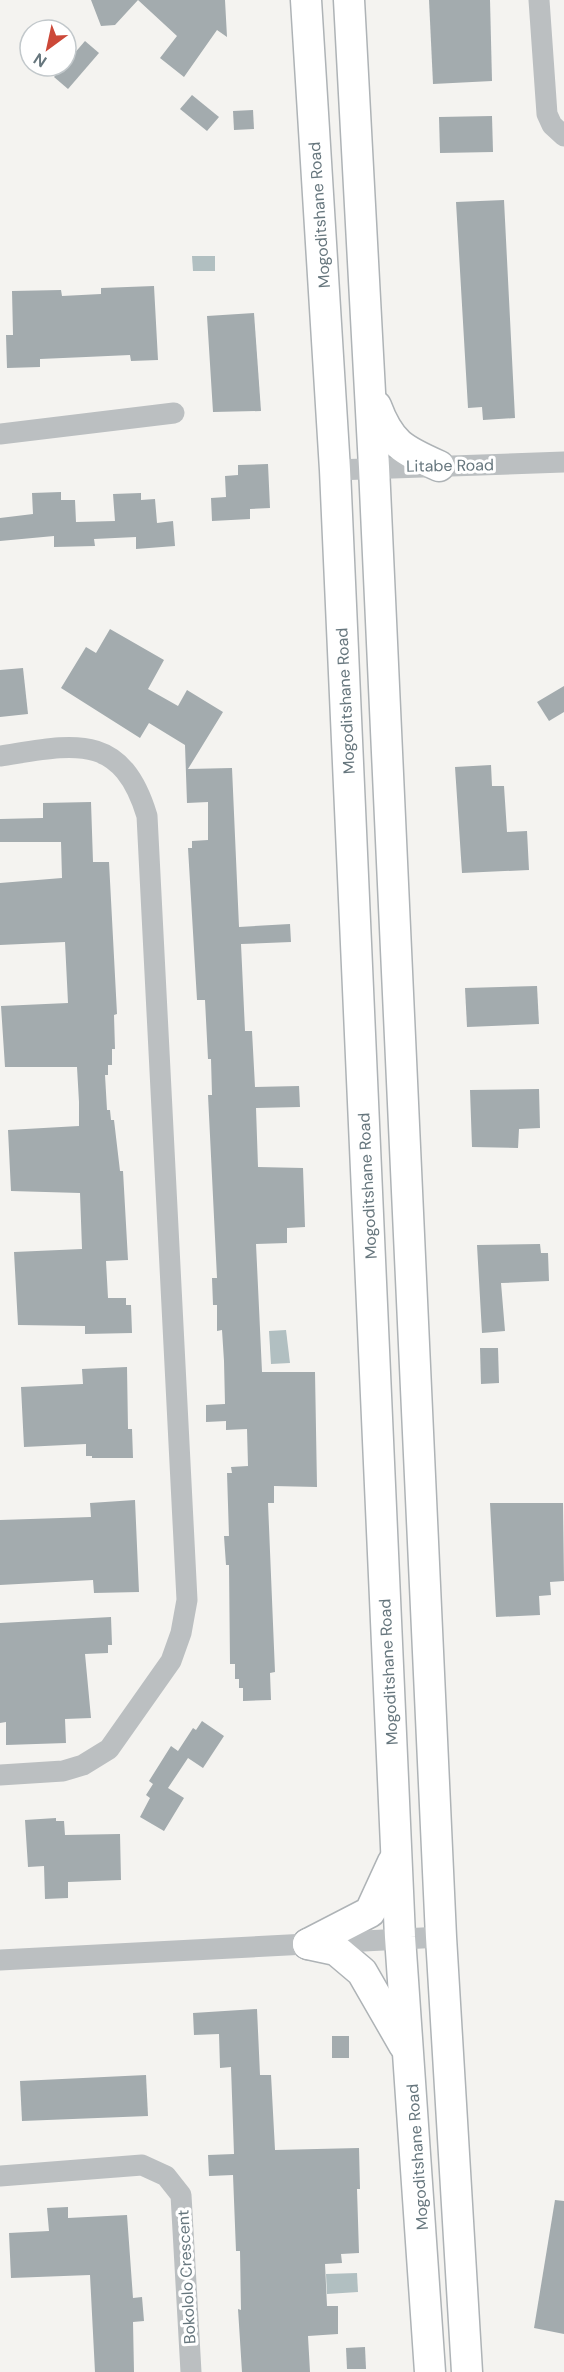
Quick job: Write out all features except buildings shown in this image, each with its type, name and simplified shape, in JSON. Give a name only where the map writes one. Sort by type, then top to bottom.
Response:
[{"type":"main road","name":"Mogoditshane Road","points":[[306,0],[335,470],[400,1937],[430,2372]]},
{"type":"main road","points":[[349,0],[375,467],[441,1937],[467,2372]]},
{"type":"main road","points":[[370,392],[384,428],[398,446],[438,465]]},
{"type":"main road","points":[[308,1944],[370,1912],[396,1853]]},
{"type":"main road","points":[[308,1944],[336,1950],[362,1972],[410,2056]]},
{"type":"street","points":[[539,0],[547,114],[552,125],[564,136]]},
{"type":"street","points":[[0,434],[174,413]]},
{"type":"street","name":"Litabe Road","points":[[335,470],[564,462]]},
{"type":"street","points":[[0,756],[67,746],[89,748],[112,758],[129,774],[140,793],[147,816],[187,1600],[181,1633],[171,1660],[126,1728],[109,1749],[83,1765],[63,1771],[0,1775]]},
{"type":"street","points":[[0,1960],[400,1937],[441,1937]]},
{"type":"street","name":"Bokololo Crescent","points":[[0,2176],[142,2165],[166,2176],[181,2195],[191,2372]]},
{"type":"shaded area","points":[[192,256],[215,256],[215,271],[193,271]]},
{"type":"shaded area","points":[[286,1330],[290,1363],[271,1364],[269,1331]]},
{"type":"shaded area","points":[[357,2273],[358,2292],[327,2294],[326,2274]]}]
